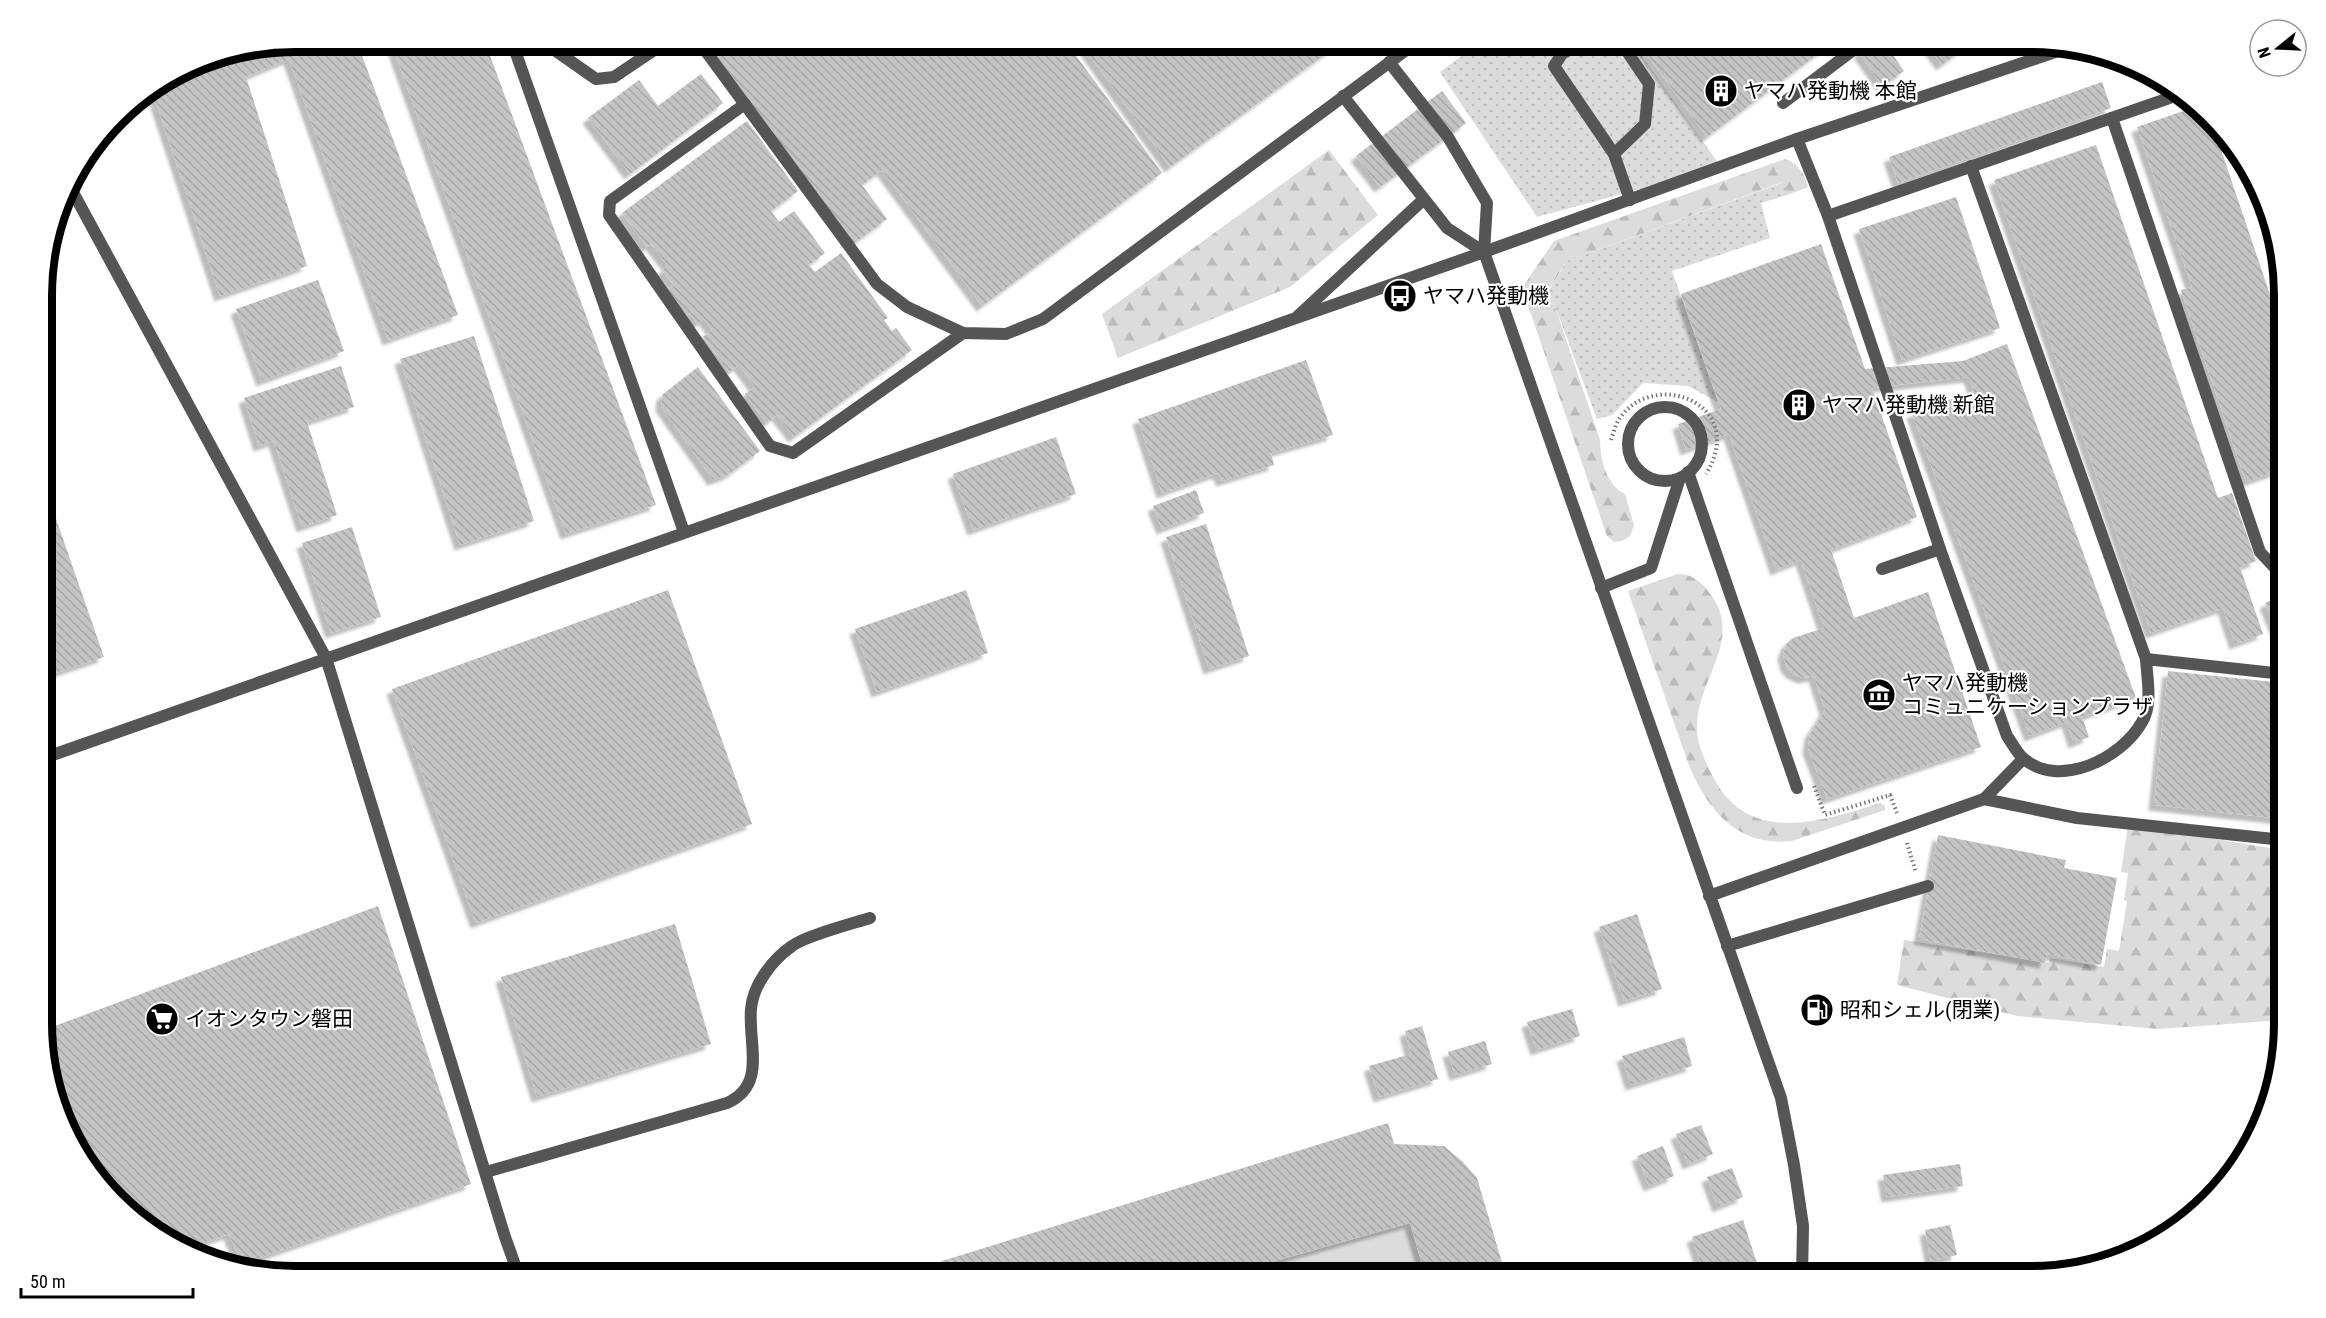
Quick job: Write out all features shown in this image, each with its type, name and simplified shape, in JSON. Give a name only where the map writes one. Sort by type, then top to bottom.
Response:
[{"type":"street","points":[[516,52],[684,532]]},
{"type":"street","points":[[557,52],[596,79],[614,77],[651,52]]},
{"type":"street","points":[[706,52],[877,284],[908,306],[963,333],[1006,334],[1043,319],[1403,52]]},
{"type":"street","points":[[1565,52],[1554,66],[1614,154],[1630,200]]},
{"type":"street","points":[[1614,154],[1646,124],[1648,84],[1627,52]]},
{"type":"street","points":[[1783,104],[1851,52]]},
{"type":"street","points":[[52,756],[1484,252],[1797,139],[2051,53]]},
{"type":"street","points":[[1389,62],[1448,137],[1487,203],[1484,252],[1781,1098],[1803,1226],[1802,1266]]},
{"type":"street","points":[[1343,96],[1447,228],[1484,252]]},
{"type":"street","points":[[1828,216],[2172,97]]},
{"type":"street","points":[[745,104],[610,201],[609,215],[770,446],[793,453],[963,333]]},
{"type":"street","points":[[2112,118],[2260,552],[2274,567]]},
{"type":"street","points":[[1797,139],[1828,216],[1940,549],[2007,736],[2023,759],[2048,771],[2073,770],[2100,760],[2122,747],[2143,722],[2149,700],[2146,658],[1971,166]]},
{"type":"street","points":[[75,195],[326,658],[516,1266]]},
{"type":"street","points":[[1298,316],[1424,199]]},
{"type":"street","points":[[1601,588],[1651,568],[1684,476],[1695,466],[1702,448],[1699,429],[1687,414],[1669,407],[1649,410],[1634,422],[1628,440],[1630,460],[1643,475],[1661,482],[1684,476]]},
{"type":"street","points":[[1684,476],[1797,788]]},
{"type":"street","points":[[1882,569],[1940,549]]},
{"type":"street","points":[[2146,658],[2274,673]]},
{"type":"street","points":[[1709,896],[1984,799],[2023,759]]},
{"type":"street","points":[[1984,799],[2077,818],[2274,839]]},
{"type":"street","points":[[1727,946],[1925,887]]},
{"type":"street","points":[[486,1172],[716,1106],[741,1096],[752,1081],[751,1008],[758,985],[774,961],[794,944],[870,918]]},
{"type":"path","points":[[1611,440],[1621,416],[1631,406],[1645,399],[1660,396],[1673,395],[1690,399],[1703,406],[1714,419],[1717,429],[1717,448],[1713,463],[1705,476]]},
{"type":"path","points":[[1813,781],[1825,815],[1890,795],[1925,887]]},
{"type":"green space","points":[[1467,52],[1639,52],[1721,167],[1537,217],[1440,72]]},
{"type":"green space","points":[[1329,150],[1378,215],[1290,287],[1118,358],[1102,314]]},
{"type":"green space","points":[[1785,159],[1800,170],[1808,187],[1787,195],[1783,182],[1567,261],[1549,289],[1600,440],[1605,471],[1618,490],[1625,494],[1634,525],[1630,536],[1622,541],[1614,542],[1607,536],[1522,288],[1554,241]]},
{"type":"green space","points":[[1784,182],[1787,195],[1761,203],[1770,238],[1672,271],[1718,402],[1688,386],[1643,383],[1612,415],[1597,419],[1549,290],[1567,261]]},
{"type":"green space","points":[[1678,574],[1691,576],[1705,587],[1718,608],[1722,625],[1717,657],[1699,707],[1697,731],[1706,762],[1726,796],[1744,812],[1764,820],[1786,823],[1833,817],[1880,803],[1885,806],[1885,810],[1792,841],[1772,841],[1754,838],[1739,831],[1713,808],[1694,777],[1687,760],[1628,591]]},
{"type":"green space","points":[[2128,825],[2274,849],[2274,1021],[2158,1029],[2017,1016],[1897,985],[1904,940],[2049,963],[2050,958],[2104,967],[2107,949],[2119,951],[2127,901],[2124,900],[2128,873],[2121,872]]},
{"type":"green space","points":[[1410,1223],[1422,1266],[1257,1266]]},
{"type":"building","points":[[295,52],[361,52],[458,315],[388,340],[289,59],[246,77],[307,266],[220,296],[154,97],[202,71],[248,57]]},
{"type":"building","points":[[395,52],[489,52],[656,505],[566,534]]},
{"type":"building","points":[[712,52],[1073,52],[1162,173],[982,306],[882,170],[862,185],[887,219],[853,244]]},
{"type":"building","points":[[1087,52],[1328,52],[1170,167]]},
{"type":"building","name":"ヤマハ発動機 本館","points":[[1645,52],[1820,52],[1707,137]]},
{"type":"building","points":[[1859,52],[1891,52],[1904,71],[1882,86]]},
{"type":"building","points":[[1932,52],[1959,52],[1942,65]]},
{"type":"building","points":[[701,74],[723,103],[630,174],[588,118],[639,80],[658,106]]},
{"type":"building","points":[[2102,82],[2111,108],[1898,183],[1889,157]]},
{"type":"building","points":[[1442,91],[1466,123],[1380,187],[1356,156]]},
{"type":"building","points":[[2187,110],[2218,141],[2274,306],[2274,472],[2246,482],[2181,290],[2192,287],[2137,127]]},
{"type":"building","points":[[747,121],[798,191],[771,211],[779,222],[794,211],[825,253],[809,265],[815,272],[841,253],[888,318],[884,320],[892,331],[896,328],[912,350],[794,437],[777,415],[767,423],[745,394],[755,387],[739,365],[729,372],[703,337],[712,330],[704,319],[697,324],[690,313],[685,316],[662,285],[665,283],[669,289],[674,285],[662,270],[668,266],[651,244],[647,247],[622,213]]},
{"type":"building","points":[[2096,145],[2218,498],[2232,493],[2256,561],[2240,567],[2263,634],[2235,644],[2223,608],[2151,633],[1994,180]]},
{"type":"building","points":[[1956,197],[2000,328],[1902,360],[1859,229]]},
{"type":"building","points":[[1821,244],[1865,369],[1963,361],[2007,344],[2136,698],[2082,717],[2089,737],[2074,743],[2067,722],[2030,736],[1912,413],[1974,391],[1969,377],[1872,388],[1917,517],[1831,550],[1854,618],[1928,592],[1981,747],[1827,799],[1808,748],[1810,734],[1825,710],[1814,676],[1803,678],[1792,673],[1786,666],[1783,654],[1787,643],[1793,638],[1824,628],[1801,560],[1776,570],[1729,434],[1686,450],[1678,424],[1721,409],[1681,294]]},
{"type":"building","points":[[318,280],[344,351],[262,381],[236,309]]},
{"type":"building","points":[[474,336],[534,521],[460,545],[400,359]]},
{"type":"building","points":[[1306,360],[1333,435],[1271,453],[1274,465],[1222,481],[1218,473],[1162,493],[1138,419]]},
{"type":"building","points":[[341,366],[354,407],[307,422],[337,515],[302,527],[274,441],[259,446],[244,398]]},
{"type":"building","points":[[698,367],[760,451],[728,475],[713,480],[661,406],[662,395]]},
{"type":"building","points":[[1056,437],[1076,494],[973,530],[953,474]]},
{"type":"building","points":[[1196,490],[1204,513],[1162,529],[1153,506]]},
{"type":"building","points":[[52,507],[104,657],[52,674]]},
{"type":"building","points":[[1206,524],[1249,656],[1209,669],[1166,537]]},
{"type":"building","points":[[352,527],[381,617],[331,633],[302,543]]},
{"type":"building","points":[[668,590],[752,824],[476,923],[392,689]]},
{"type":"building","points":[[966,590],[988,653],[877,692],[855,629]]},
{"type":"building","points":[[2274,599],[2274,625],[2265,603]]},
{"type":"building","points":[[2168,671],[2274,682],[2274,818],[2154,805]]},
{"type":"building","points":[[1938,835],[2066,860],[2064,868],[2117,878],[2101,965],[2047,954],[2045,963],[1919,939]]},
{"type":"building","points":[[378,906],[471,1184],[250,1261],[240,1259],[229,1234],[197,1245],[160,1225],[147,1215],[113,1183],[93,1158],[65,1101],[57,1070],[52,1027]]},
{"type":"building","points":[[1637,914],[1662,989],[1624,1001],[1599,927]]},
{"type":"building","points":[[675,924],[711,1044],[537,1097],[501,977]]},
{"type":"building","points":[[1572,1009],[1580,1036],[1536,1050],[1527,1022]]},
{"type":"building","points":[[1422,1026],[1438,1079],[1379,1097],[1369,1066],[1411,1054],[1405,1031]]},
{"type":"building","points":[[1684,1037],[1692,1066],[1631,1085],[1622,1056]]},
{"type":"building","points":[[1485,1041],[1492,1064],[1455,1075],[1448,1052]]},
{"type":"building","points":[[1388,1123],[1394,1144],[1444,1146],[1477,1178],[1503,1266],[1423,1266],[1410,1223],[1257,1266],[938,1266],[942,1261]]},
{"type":"building","points":[[1701,1125],[1713,1154],[1688,1164],[1676,1134]]},
{"type":"building","points":[[1663,1146],[1674,1176],[1649,1186],[1637,1156]]},
{"type":"building","points":[[1960,1164],[1963,1186],[1887,1197],[1883,1175]]},
{"type":"building","points":[[1732,1168],[1743,1197],[1718,1207],[1707,1177]]},
{"type":"building","points":[[1743,1220],[1758,1266],[1702,1266],[1692,1237]]},
{"type":"building","points":[[1950,1225],[1957,1255],[1931,1261],[1925,1230]]},
{"type":"place","name":"ヤマハ発動機 本館","points":[[1721,91]]},
{"type":"place","name":"ヤマハ発動機","points":[[1400,296]]},
{"type":"place","name":"ヤマハ発動機 新館","points":[[1799,405]]},
{"type":"place","name":"ヤマハ発動機 コミュニケーションプラザ","points":[[1879,695]]},
{"type":"place","name":"昭和シェル(閉業)","points":[[1817,1010]]},
{"type":"place","name":"イオンタウン磐田","points":[[162,1019]]}]
